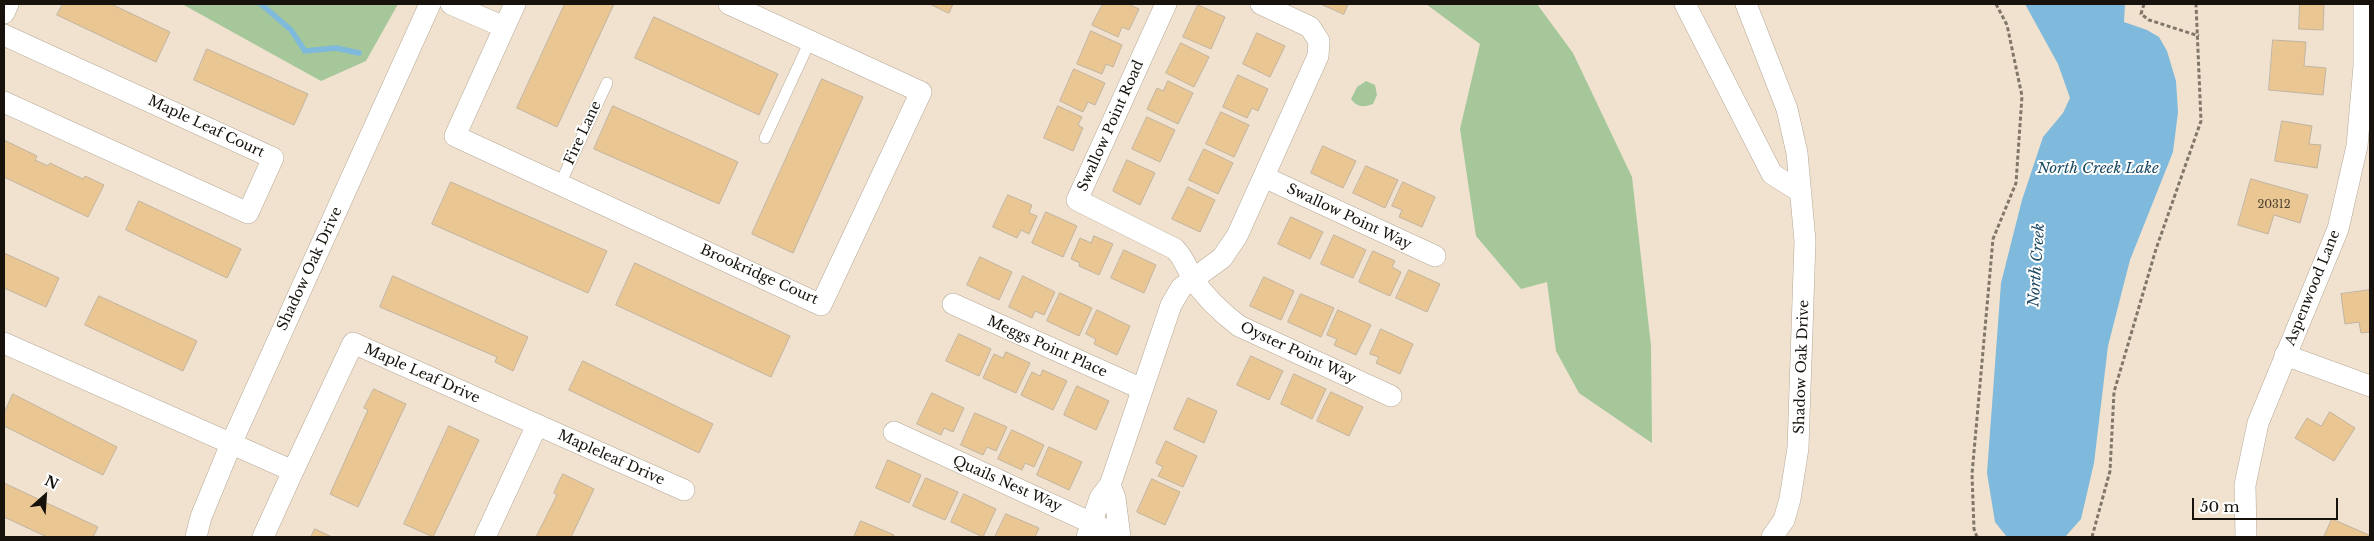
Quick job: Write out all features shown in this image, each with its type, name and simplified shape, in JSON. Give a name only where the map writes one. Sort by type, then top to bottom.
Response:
[{"type":"street","points":[[4,13],[8,4]]},
{"type":"street","name":"Shadow Oak Drive","points":[[196,537],[201,517],[231,444],[430,4]]},
{"type":"street","points":[[451,4],[504,27]]},
{"type":"street","name":"Brookridge Court","points":[[515,4],[455,136],[821,305],[921,92],[729,4]]},
{"type":"street","name":"Swallow Point Road","points":[[1166,4],[1077,200],[1174,250],[1186,262],[1193,278]]},
{"type":"street","points":[[1090,530],[1100,498],[1110,485],[1171,305],[1181,288],[1193,278],[1210,269],[1222,258],[1237,236],[1318,56],[1319,41],[1310,27],[1261,4]]},
{"type":"street","points":[[1686,4],[1772,174],[1801,192]]},
{"type":"street","name":"Shadow Oak Drive","points":[[1746,4],[1787,109],[1797,153],[1806,276],[1798,448],[1790,499],[1784,520],[1772,537]]},
{"type":"street","name":"Aspenwood Lane","points":[[2246,537],[2246,485],[2258,423],[2338,229],[2357,146],[2364,66],[2364,4]]},
{"type":"street","name":"Maple Leaf Court","points":[[4,35],[274,158],[248,213],[4,102]]},
{"type":"street","name":"Swallow Point Way","points":[[1264,177],[1435,256]]},
{"type":"street","name":"Oyster Point Way","points":[[1193,278],[1218,310],[1239,326],[1391,396]]},
{"type":"street","name":"Meggs Point Place","points":[[953,304],[1142,389]]},
{"type":"street","points":[[4,343],[293,471]]},
{"type":"street","name":"Maple Leaf Drive","points":[[263,537],[353,343],[537,425]]},
{"type":"street","points":[[2285,355],[2370,386]]},
{"type":"street","points":[[485,537],[537,425]]},
{"type":"street","name":"Mapleleaf Drive","points":[[537,425],[684,490]]},
{"type":"street","name":"Quails Nest Way","points":[[894,432],[1090,530],[1120,537]]},
{"type":"street","points":[[1110,485],[1115,498],[1120,537]]},
{"type":"lane","points":[[765,138],[810,42]]},
{"type":"lane","name":"Fire Lane","points":[[560,184],[607,82]]},
{"type":"path","points":[[1977,537],[1974,528],[1972,474],[1993,239],[2016,183],[2022,96],[2007,25],[1996,4]]},
{"type":"path","points":[[2144,4],[2141,14],[2149,20],[2199,36]]},
{"type":"path","points":[[2092,537],[2110,471],[2114,392],[2156,249],[2201,121],[2199,36],[2196,4]]},
{"type":"green space","points":[[182,4],[398,4],[366,61],[321,81]]},
{"type":"green space","points":[[1426,4],[1537,4],[1573,53],[1632,177],[1651,346],[1652,443],[1579,393],[1556,351],[1547,282],[1521,289],[1476,236],[1460,129],[1480,44]]},
{"type":"green space","points":[[1366,81],[1375,85],[1377,95],[1373,104],[1358,105],[1351,99],[1357,87]]},
{"type":"water","name":"North Creek Lake","points":[[2025,4],[2125,4],[2124,22],[2147,30],[2159,37],[2167,51],[2176,81],[2178,112],[2173,152],[2130,260],[2108,346],[2094,463],[2081,519],[2065,537],[2007,537],[1995,522],[1987,473],[2001,283],[2022,200],[2043,137],[2063,113],[2070,98],[2058,64]]},
{"type":"building","points":[[63,4],[111,4],[170,32],[156,62],[57,15]]},
{"type":"building","points":[[565,4],[614,4],[557,127],[517,108]]},
{"type":"building","points":[[930,4],[953,4],[949,13]]},
{"type":"building","points":[[1103,4],[1128,4],[1139,9],[1129,30],[1122,27],[1118,37],[1092,25]]},
{"type":"building","points":[[1321,4],[1348,4],[1344,14]]},
{"type":"building","points":[[2300,4],[2324,4],[2323,30],[2299,29]]},
{"type":"building","points":[[1198,5],[1225,17],[1211,49],[1183,37]]},
{"type":"building","points":[[654,17],[778,74],[759,115],[635,58]]},
{"type":"building","points":[[1091,31],[1122,45],[1113,67],[1106,64],[1102,74],[1077,64]]},
{"type":"building","points":[[1257,33],[1285,46],[1270,77],[1243,64]]},
{"type":"building","points":[[2273,40],[2306,42],[2304,66],[2326,68],[2323,95],[2269,90]]},
{"type":"building","points":[[1181,43],[1209,57],[1194,87],[1166,73]]},
{"type":"building","points":[[207,49],[308,94],[294,125],[194,80]]},
{"type":"building","points":[[1074,69],[1105,83],[1095,105],[1088,102],[1083,112],[1060,101]]},
{"type":"building","points":[[1238,75],[1268,89],[1258,111],[1252,108],[1247,118],[1223,107]]},
{"type":"building","points":[[822,79],[863,97],[793,253],[752,234]]},
{"type":"building","points":[[1168,81],[1193,93],[1178,124],[1147,109],[1157,88],[1163,91]]},
{"type":"building","points":[[613,106],[738,162],[719,204],[594,149]]},
{"type":"building","points":[[1058,106],[1082,117],[1078,125],[1083,128],[1073,151],[1044,138]]},
{"type":"building","points":[[1221,112],[1249,125],[1234,157],[1206,144]]},
{"type":"building","points":[[1147,117],[1175,130],[1160,162],[1132,149]]},
{"type":"building","points":[[2282,121],[2312,126],[2309,144],[2321,145],[2317,168],[2275,161]]},
{"type":"building","points":[[4,140],[37,156],[35,160],[48,166],[50,163],[83,179],[85,176],[104,185],[88,217],[4,177]]},
{"type":"building","points":[[1323,146],[1356,161],[1343,188],[1311,173]]},
{"type":"building","points":[[1204,149],[1233,163],[1218,194],[1189,180]]},
{"type":"building","points":[[1127,160],[1155,173],[1140,205],[1113,191]]},
{"type":"building","points":[[1366,166],[1398,180],[1385,208],[1353,193]]},
{"type":"building","points":[[2251,179],[2308,195],[2300,223],[2274,215],[2268,234],[2238,225]]},
{"type":"building","points":[[451,182],[607,251],[588,293],[432,224]]},
{"type":"building","points":[[1403,182],[1435,197],[1422,227],[1399,217],[1402,210],[1392,206]]},
{"type":"building","points":[[1188,187],[1215,200],[1200,232],[1172,219]]},
{"type":"building","points":[[1008,195],[1032,205],[1029,213],[1037,216],[1029,234],[1021,230],[1017,238],[993,227]]},
{"type":"building","points":[[139,201],[241,249],[227,278],[126,230]]},
{"type":"building","points":[[1046,212],[1077,226],[1063,257],[1032,243]]},
{"type":"building","points":[[1291,217],[1323,232],[1310,259],[1278,244]]},
{"type":"building","points":[[1334,235],[1366,250],[1353,278],[1321,264]]},
{"type":"building","points":[[1094,236],[1113,244],[1099,275],[1079,266],[1080,263],[1071,259],[1080,238],[1091,243]]},
{"type":"building","points":[[1124,250],[1156,265],[1144,293],[1111,278]]},
{"type":"building","points":[[1373,251],[1395,261],[1392,267],[1401,272],[1390,296],[1359,282]]},
{"type":"building","points":[[4,253],[59,278],[46,307],[4,288]]},
{"type":"building","points":[[980,257],[1012,272],[999,300],[967,285]]},
{"type":"building","points":[[635,263],[790,336],[771,377],[616,305]]},
{"type":"building","points":[[1409,270],[1440,284],[1427,312],[1396,298]]},
{"type":"building","points":[[393,276],[528,337],[513,371],[495,362],[497,357],[380,307]]},
{"type":"building","points":[[1023,276],[1055,292],[1044,315],[1035,311],[1032,318],[1009,307]]},
{"type":"building","points":[[1264,277],[1294,291],[1281,320],[1250,306]]},
{"type":"building","points":[[2370,290],[2370,332],[2361,333],[2359,322],[2345,324],[2341,294]]},
{"type":"building","points":[[1060,293],[1092,308],[1079,336],[1047,321]]},
{"type":"building","points":[[1301,294],[1334,308],[1321,337],[1288,322]]},
{"type":"building","points":[[99,296],[197,341],[183,371],[85,325]]},
{"type":"building","points":[[1097,310],[1130,326],[1117,355],[1094,344],[1096,339],[1086,334]]},
{"type":"building","points":[[1338,310],[1371,325],[1356,355],[1334,345],[1337,339],[1327,335]]},
{"type":"building","points":[[1381,329],[1413,344],[1400,374],[1376,363],[1379,357],[1370,354]]},
{"type":"building","points":[[959,334],[991,349],[979,376],[946,361]]},
{"type":"building","points":[[1006,352],[1030,363],[1016,393],[983,378],[994,354],[1003,358]]},
{"type":"building","points":[[1251,356],[1283,371],[1269,400],[1237,385]]},
{"type":"building","points":[[583,361],[713,424],[699,453],[569,390]]},
{"type":"building","points":[[1043,370],[1067,381],[1053,410],[1021,395],[1032,372],[1040,376]]},
{"type":"building","points":[[1294,374],[1326,389],[1312,419],[1281,404]]},
{"type":"building","points":[[1077,386],[1109,401],[1096,430],[1064,415]]},
{"type":"building","points":[[374,389],[406,404],[358,507],[330,494],[368,410],[364,408]]},
{"type":"building","points":[[1331,392],[1363,407],[1349,436],[1317,421]]},
{"type":"building","points":[[932,393],[964,408],[953,432],[944,428],[941,435],[917,424]]},
{"type":"building","points":[[13,394],[117,447],[103,475],[4,426],[4,414]]},
{"type":"building","points":[[1188,398],[1217,411],[1204,443],[1174,429]]},
{"type":"building","points":[[2330,412],[2355,428],[2334,461],[2295,438],[2307,418],[2321,426]]},
{"type":"building","points":[[975,413],[1007,427],[996,451],[987,447],[983,455],[961,445]]},
{"type":"building","points":[[449,426],[479,440],[433,537],[404,524]]},
{"type":"building","points":[[1012,430],[1044,445],[1034,467],[1025,463],[1022,470],[998,459]]},
{"type":"building","points":[[1166,441],[1197,456],[1183,487],[1158,476],[1163,467],[1156,463]]},
{"type":"building","points":[[1049,447],[1082,462],[1069,490],[1037,475]]},
{"type":"building","points":[[888,460],[921,475],[909,503],[876,488]]},
{"type":"building","points":[[563,474],[594,489],[571,537],[536,537],[557,495],[554,493]]},
{"type":"building","points":[[926,478],[958,492],[945,520],[913,506]]},
{"type":"building","points":[[1152,479],[1180,492],[1165,525],[1137,512]]},
{"type":"building","points":[[4,483],[98,527],[93,537],[47,537],[4,517]]},
{"type":"building","points":[[964,494],[996,509],[983,537],[951,522]]},
{"type":"building","points":[[1006,514],[1039,528],[1035,537],[995,537]]},
{"type":"building","points":[[2332,519],[2369,535],[2368,537],[2324,537]]},
{"type":"building","points":[[861,521],[894,535],[893,537],[854,537]]},
{"type":"building","points":[[315,529],[332,537],[311,537]]},
{"type":"waterway","points":[[261,4],[291,30],[305,51],[336,48],[359,53]]},
{"type":"water label","name":"North Creek","points":[[2037,265]]}]
